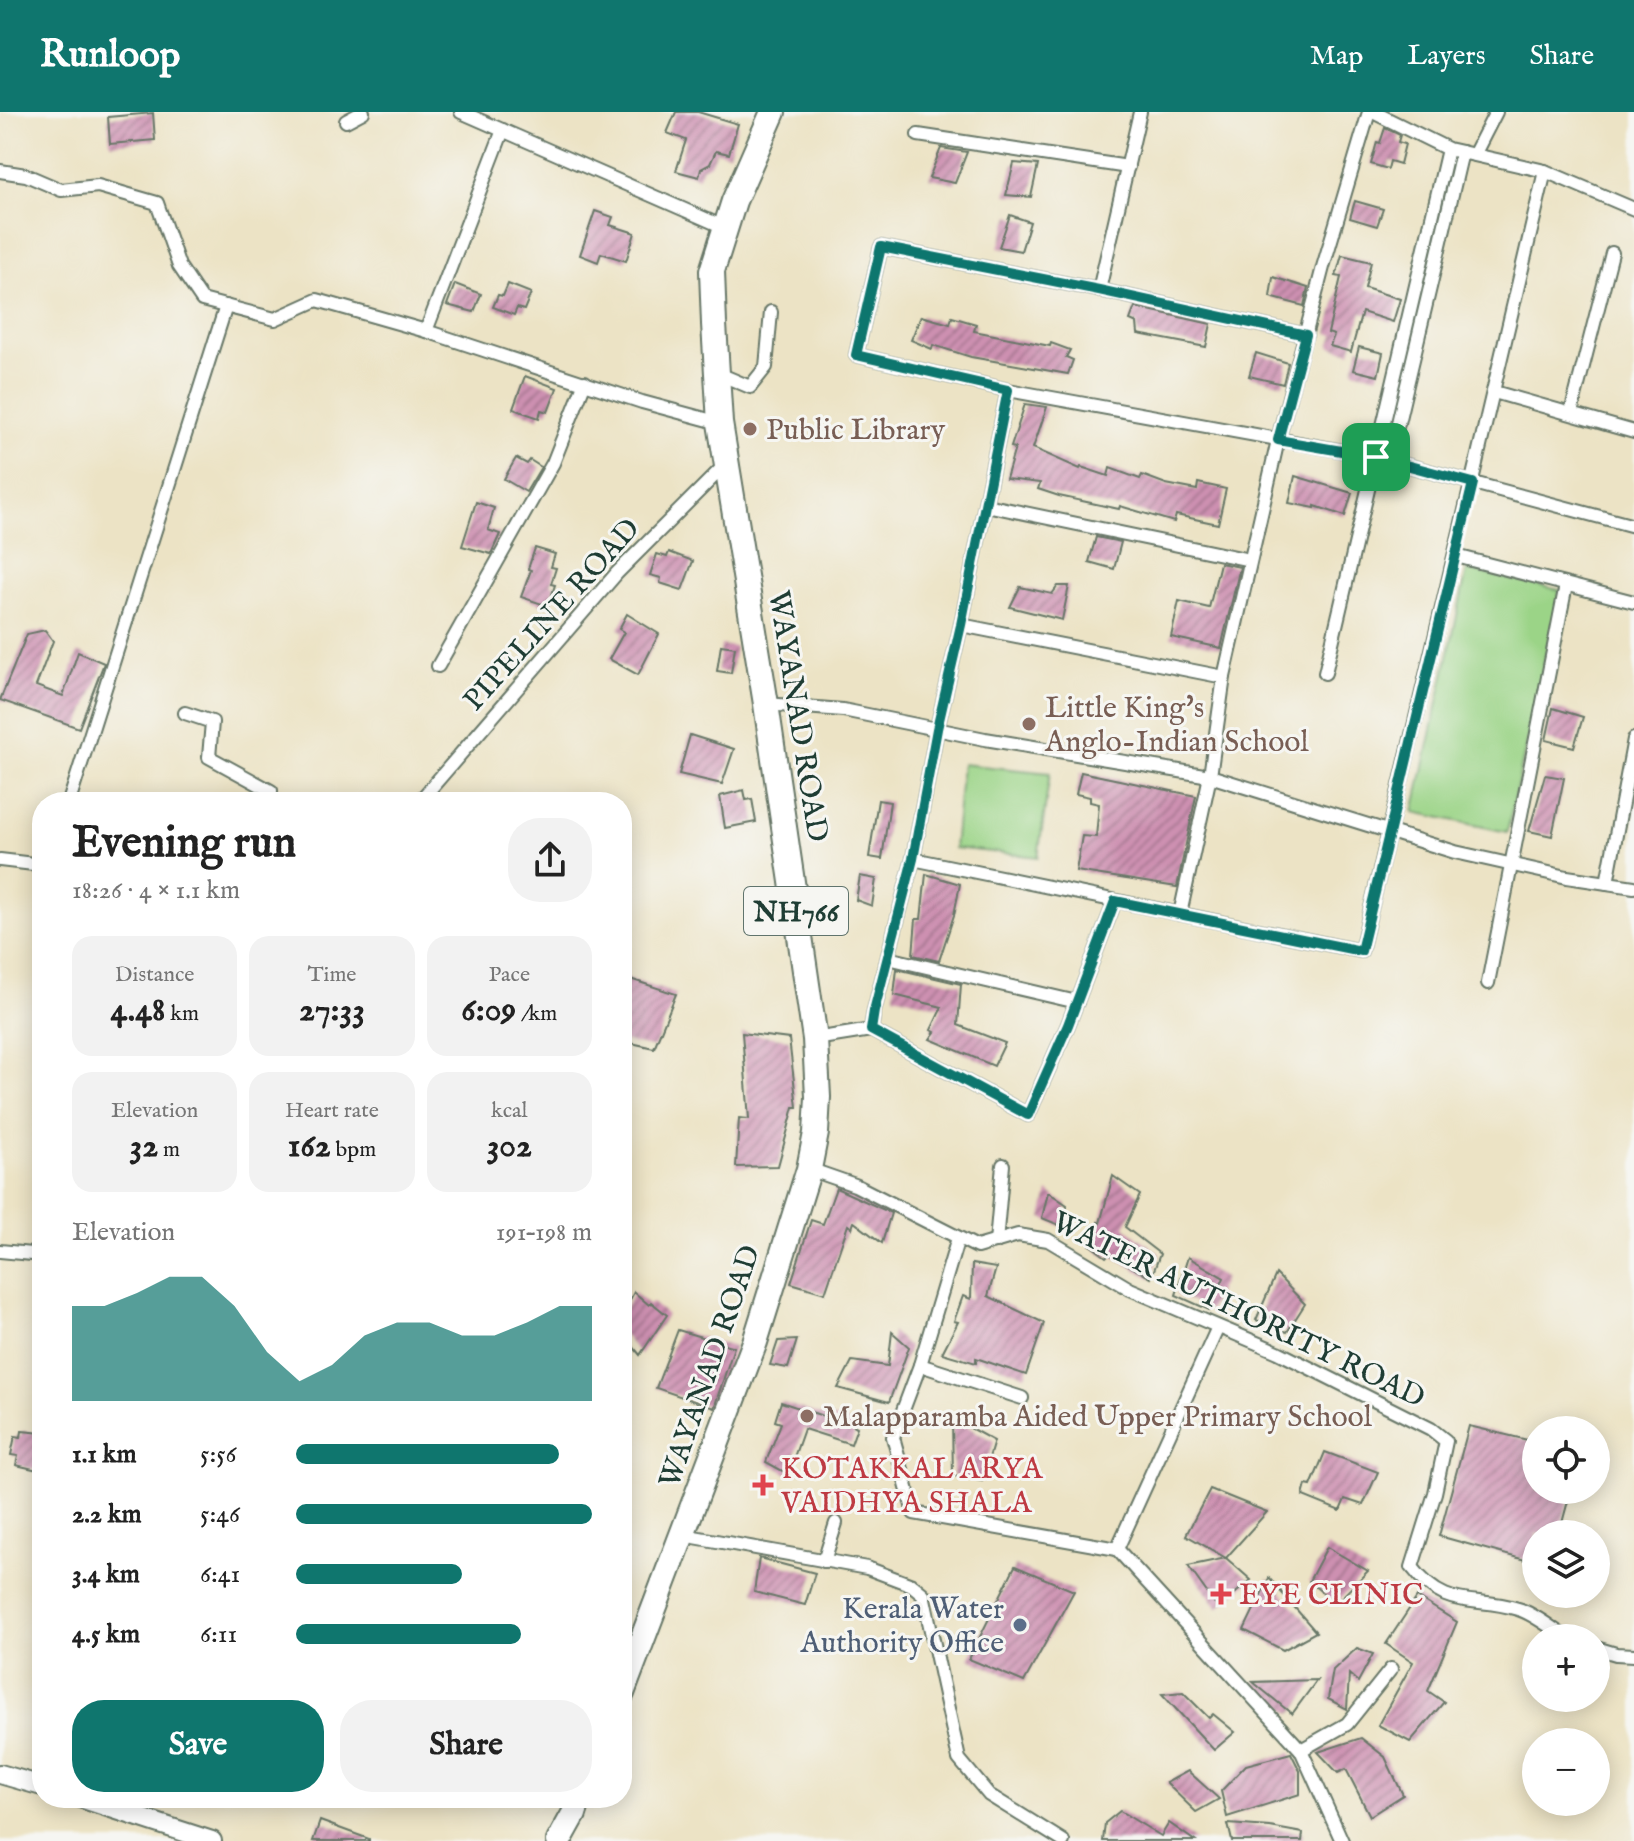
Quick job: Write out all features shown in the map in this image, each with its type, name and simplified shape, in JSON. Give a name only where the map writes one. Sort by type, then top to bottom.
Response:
[{"type":"highway","name":"WAYANAD ROAD","points":[[632,1643],[683,1535],[755,1342],[809,1169],[816,1133],[815,1039],[766,704],[720,423],[712,271],[734,201],[773,112]]},
{"type":"highway","points":[[559,1841],[576,1808]]},
{"type":"highway","points":[[576,1841],[577,1808]]},
{"type":"street","points":[[346,121],[363,112]]},
{"type":"street","points":[[1099,290],[1140,112]]},
{"type":"street","points":[[1180,914],[1210,776],[1224,677],[1278,440],[1371,112],[1448,149],[1545,171],[1634,209]]},
{"type":"street","points":[[1325,673],[1468,153],[1496,112]]},
{"type":"street","points":[[465,113],[726,228]]},
{"type":"street","points":[[426,331],[503,130]]},
{"type":"street","points":[[918,135],[1128,167]]},
{"type":"street","points":[[1383,459],[1448,149]]},
{"type":"street","points":[[0,171],[26,175],[61,190],[98,186],[157,203],[179,266],[202,300],[275,319],[317,300],[426,331],[642,402],[720,423]]},
{"type":"street","points":[[913,859],[1361,951],[1545,171]]},
{"type":"street","points":[[1306,335],[881,247],[856,355],[1008,390],[1383,459],[1634,526]]},
{"type":"street","points":[[1571,413],[1612,253]]},
{"type":"street","points":[[72,792],[226,306]]},
{"type":"street","points":[[717,373],[750,387],[766,367],[771,312]]},
{"type":"street","points":[[438,666],[553,463],[585,382]]},
{"type":"street","points":[[871,1030],[913,859],[1008,390]]},
{"type":"street","points":[[1494,392],[1634,432]]},
{"type":"street","name":"PIPELINE ROAD","points":[[428,792],[617,573],[727,464]]},
{"type":"street","points":[[986,505],[1250,560]]},
{"type":"street","points":[[1456,556],[1634,602]]},
{"type":"street","points":[[1488,983],[1566,585]]},
{"type":"street","points":[[961,625],[1224,677]]},
{"type":"street","points":[[766,704],[843,710],[1210,776],[1391,832],[1509,864],[1634,887]]},
{"type":"street","points":[[185,713],[212,722],[209,757],[271,792]]},
{"type":"street","points":[[1607,883],[1634,739]]},
{"type":"street","points":[[0,860],[32,864]]},
{"type":"street","points":[[815,1039],[871,1030],[1028,1115],[1077,1002],[1115,901]]},
{"type":"street","points":[[888,958],[1077,1002]]},
{"type":"street","points":[[996,1242],[1003,1165]]},
{"type":"street","name":"WATER AUTHORITY ROAD","points":[[809,1169],[855,1185],[977,1247],[1018,1235],[1048,1240],[1130,1289],[1278,1352],[1431,1429],[1446,1441],[1435,1493],[1412,1567],[1425,1584],[1440,1594],[1466,1602],[1494,1603],[1522,1610],[1544,1624]]},
{"type":"street","points":[[958,1238],[920,1365],[893,1437],[914,1513],[1117,1549],[1301,1750],[1342,1841]]},
{"type":"street","points":[[0,1251],[32,1254]]},
{"type":"street","points":[[1117,1549],[1218,1327]]},
{"type":"street","points":[[920,1365],[1022,1398]]},
{"type":"street","points":[[824,1561],[836,1523]]},
{"type":"street","points":[[683,1535],[867,1568],[912,1585],[923,1594],[959,1759],[989,1795],[1063,1841]]},
{"type":"street","points":[[1610,1652],[1634,1655]]},
{"type":"street","points":[[1301,1750],[1347,1724],[1391,1669]]},
{"type":"street","points":[[0,1774],[32,1783]]},
{"type":"street","points":[[135,1808],[212,1841]]},
{"type":"green space","points":[[1467,570],[1560,590],[1507,832],[1414,812]]},
{"type":"green space","points":[[962,764],[1050,773],[1038,857],[954,848]]},
{"type":"building","points":[[676,112],[698,112],[738,124],[729,154],[716,151],[710,164],[701,169],[699,177],[676,171],[686,140],[667,133]]},
{"type":"building","points":[[153,113],[155,140],[110,144],[108,117]]},
{"type":"building","points":[[1385,128],[1400,135],[1398,142],[1405,144],[1400,164],[1390,161],[1388,169],[1371,164]]},
{"type":"building","points":[[941,148],[967,152],[955,183],[929,178]]},
{"type":"building","points":[[1014,163],[1038,165],[1031,197],[1006,195]]},
{"type":"building","points":[[1355,201],[1383,209],[1377,226],[1350,218]]},
{"type":"building","points":[[595,211],[613,217],[610,225],[635,233],[626,261],[601,253],[598,262],[580,255]]},
{"type":"building","points":[[1010,215],[1030,222],[1021,251],[999,247]]},
{"type":"building","points":[[1342,255],[1371,262],[1365,288],[1400,299],[1393,322],[1362,312],[1351,352],[1330,346],[1334,335],[1328,333],[1341,277],[1336,276]]},
{"type":"building","points":[[1273,277],[1308,288],[1304,306],[1270,297]]},
{"type":"building","points":[[455,284],[481,294],[474,312],[447,305]]},
{"type":"building","points":[[508,284],[531,293],[524,310],[517,308],[514,315],[493,307]]},
{"type":"building","points":[[1135,307],[1211,324],[1206,347],[1138,334],[1137,323],[1130,320]]},
{"type":"building","points":[[921,316],[950,324],[952,317],[976,324],[974,331],[1050,346],[1051,343],[1070,350],[1066,357],[1073,360],[1068,374],[971,357],[933,345],[932,349],[911,340]]},
{"type":"building","points":[[1359,347],[1383,353],[1378,376],[1353,370]]},
{"type":"building","points":[[1256,353],[1288,363],[1283,384],[1249,376]]},
{"type":"building","points":[[525,376],[557,388],[548,412],[541,410],[539,418],[513,409]]},
{"type":"building","points":[[1025,404],[1047,407],[1033,448],[1080,469],[1108,476],[1110,468],[1140,479],[1142,475],[1197,490],[1198,483],[1226,489],[1218,524],[1176,515],[1174,522],[1120,506],[1119,509],[1059,496],[1038,489],[1040,483],[1006,479],[1015,448],[1011,447]]},
{"type":"building","points":[[516,458],[527,464],[530,460],[541,467],[526,492],[504,479]]},
{"type":"building","points":[[1295,476],[1352,493],[1345,516],[1315,506],[1289,503]]},
{"type":"building","points":[[476,502],[494,508],[488,530],[500,534],[491,554],[462,546]]},
{"type":"building","points":[[1096,537],[1121,542],[1114,569],[1089,562]]},
{"type":"building","points":[[535,548],[555,554],[551,567],[556,568],[551,584],[555,585],[548,606],[521,597]]},
{"type":"building","points":[[669,552],[693,561],[682,590],[660,583],[661,578],[650,575],[657,554],[667,557]]},
{"type":"building","points":[[1220,563],[1240,567],[1221,648],[1171,637],[1179,601],[1209,608]]},
{"type":"building","points":[[1058,586],[1069,586],[1062,620],[1010,607],[1020,587],[1052,594]]},
{"type":"building","points":[[627,614],[659,634],[638,675],[609,659],[624,632],[619,629]]},
{"type":"building","points":[[45,630],[53,641],[36,686],[63,696],[78,652],[104,663],[79,728],[0,700],[27,634]]},
{"type":"building","points":[[721,645],[735,647],[731,673],[717,671]]},
{"type":"building","points":[[1553,708],[1583,717],[1574,747],[1546,740]]},
{"type":"building","points":[[690,735],[734,749],[722,784],[679,774]]},
{"type":"building","points":[[1081,772],[1196,796],[1177,887],[1076,871],[1082,836],[1096,837],[1099,804],[1090,802],[1090,797],[1076,794]]},
{"type":"building","points":[[1545,775],[1564,778],[1552,836],[1529,831]]},
{"type":"building","points":[[744,790],[746,800],[752,799],[756,822],[725,828],[720,796]]},
{"type":"building","points":[[878,800],[890,802],[882,859],[869,857]]},
{"type":"building","points":[[926,874],[960,884],[939,961],[913,955],[916,919],[921,919]]},
{"type":"building","points":[[860,876],[876,879],[872,906],[856,900]]},
{"type":"building","points":[[897,969],[961,984],[958,1025],[1005,1043],[994,1066],[930,1039],[942,1007],[894,995]]},
{"type":"building","points":[[632,980],[676,994],[654,1048],[632,1043]]},
{"type":"building","points":[[742,1033],[789,1039],[797,1107],[794,1107],[778,1166],[736,1167],[739,1118],[749,1119]]},
{"type":"building","points":[[1113,1176],[1140,1195],[1125,1227],[1160,1254],[1151,1278],[1109,1254],[1106,1257],[1090,1245],[1100,1223]]},
{"type":"building","points":[[836,1188],[891,1213],[882,1243],[854,1222],[852,1228],[848,1225],[825,1293],[791,1283],[811,1220],[823,1224]]},
{"type":"building","points":[[1048,1192],[1067,1205],[1064,1227],[1042,1218]]},
{"type":"building","points":[[1188,1257],[1224,1278],[1209,1310],[1176,1295]]},
{"type":"building","points":[[972,1264],[996,1268],[988,1296],[1044,1323],[1026,1375],[976,1358],[976,1363],[942,1353],[958,1322],[954,1321],[963,1296],[971,1299]]},
{"type":"building","points":[[1276,1274],[1305,1304],[1287,1332],[1256,1320]]},
{"type":"building","points":[[634,1292],[667,1315],[640,1355],[632,1345]]},
{"type":"building","points":[[678,1330],[734,1347],[714,1408],[656,1388]]},
{"type":"building","points":[[892,1332],[909,1347],[889,1402],[838,1388],[852,1361],[888,1366]]},
{"type":"building","points":[[797,1340],[788,1368],[770,1365],[778,1341]]},
{"type":"building","points":[[781,1402],[857,1427],[851,1444],[804,1429],[788,1474],[766,1462],[781,1423],[775,1421]]},
{"type":"building","points":[[952,1418],[994,1441],[982,1481],[953,1476]]},
{"type":"building","points":[[1469,1426],[1522,1439],[1522,1504],[1567,1504],[1563,1520],[1522,1520],[1522,1559],[1439,1536]]},
{"type":"building","points":[[22,1431],[32,1432],[32,1469],[16,1465],[18,1456],[11,1455],[15,1436],[21,1437]]},
{"type":"building","points":[[1325,1452],[1378,1472],[1363,1505],[1345,1499],[1340,1511],[1303,1496],[1306,1485],[1311,1486]]},
{"type":"building","points":[[1210,1489],[1267,1512],[1226,1558],[1186,1535]]},
{"type":"building","points":[[1327,1547],[1368,1571],[1335,1604],[1309,1581]]},
{"type":"building","points":[[759,1558],[815,1573],[805,1605],[754,1592]]},
{"type":"building","name":"EYE CLINIC","points":[[1226,1558],[1251,1580],[1218,1608],[1188,1566]]},
{"type":"building","name":"Kerala Water Authority Office","points":[[1015,1566],[1074,1591],[1024,1682],[969,1659]]},
{"type":"building","points":[[1269,1578],[1316,1632],[1283,1650],[1244,1630]]},
{"type":"building","points":[[1417,1597],[1457,1622],[1428,1691],[1444,1702],[1410,1742],[1378,1725],[1413,1662],[1386,1644]]},
{"type":"building","points":[[1357,1648],[1373,1654],[1358,1682],[1349,1674],[1347,1709],[1328,1699],[1333,1670]]},
{"type":"building","points":[[1317,1680],[1292,1714],[1253,1682]]},
{"type":"building","points":[[1183,1692],[1209,1718],[1213,1714],[1235,1732],[1214,1750],[1162,1694]]},
{"type":"building","points":[[1361,1738],[1385,1757],[1403,1795],[1370,1816],[1346,1769],[1338,1773],[1318,1752]]},
{"type":"building","points":[[1291,1753],[1300,1771],[1300,1794],[1227,1817],[1221,1791],[1246,1765]]},
{"type":"building","points":[[1188,1771],[1219,1799],[1196,1812],[1166,1783]]},
{"type":"building","points":[[1120,1811],[1161,1836],[1169,1823],[1195,1841],[1103,1841],[1105,1823]]},
{"type":"building","points":[[320,1821],[369,1839],[369,1841],[313,1841]]},
{"type":"building","points":[[1228,1824],[1303,1833],[1302,1841],[1232,1841]]},
{"type":"place","name":"Public Library","points":[[750,429]]},
{"type":"place","name":"Little King's Anglo-Indian School","points":[[1029,724]]},
{"type":"place","name":"Malapparamba Aided Upper Primary School","points":[[807,1416]]},
{"type":"place","name":"KOTAKKAL ARYA VAIDHYA SHALA","points":[[763,1485]]},
{"type":"place","name":"EYE CLINIC","points":[[1221,1594]]},
{"type":"place","name":"Kerala Water Authority Office","points":[[1020,1625]]},
{"type":"route","points":[[881,247],[1306,335],[1278,440],[1376,457],[1473,483],[1361,951],[1115,901],[1068,1025],[1028,1115],[871,1030],[913,859],[1008,390],[856,355],[881,247]]}]
